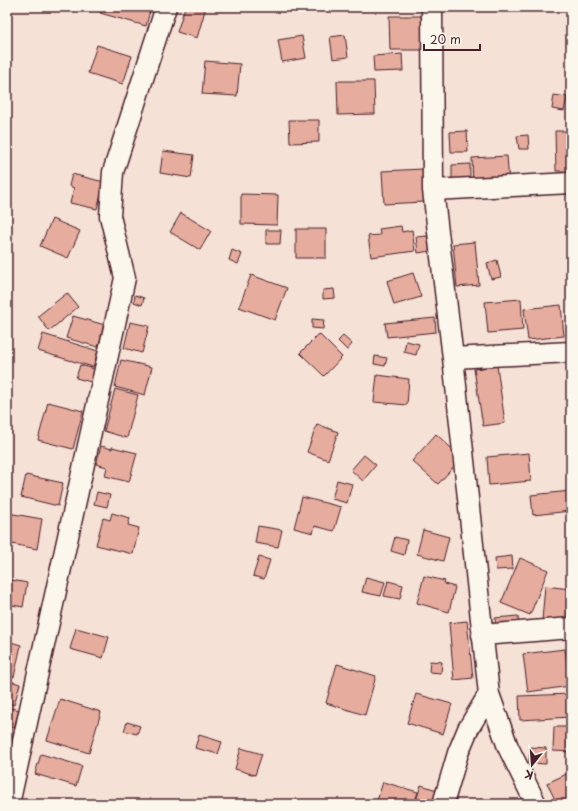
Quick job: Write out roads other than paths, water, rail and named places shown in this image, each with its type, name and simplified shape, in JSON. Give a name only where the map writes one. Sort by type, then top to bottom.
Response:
[{"type":"street","points":[[9,804],[125,278],[110,216],[113,172],[166,7]]},
{"type":"street","points":[[432,7],[433,190],[453,358],[489,694],[508,747],[536,804]]},
{"type":"street","points":[[433,190],[571,182]]},
{"type":"street","points":[[453,358],[571,352]]},
{"type":"street","points":[[482,635],[571,628]]},
{"type":"street","points":[[443,804],[458,753],[468,729],[489,694]]}]
